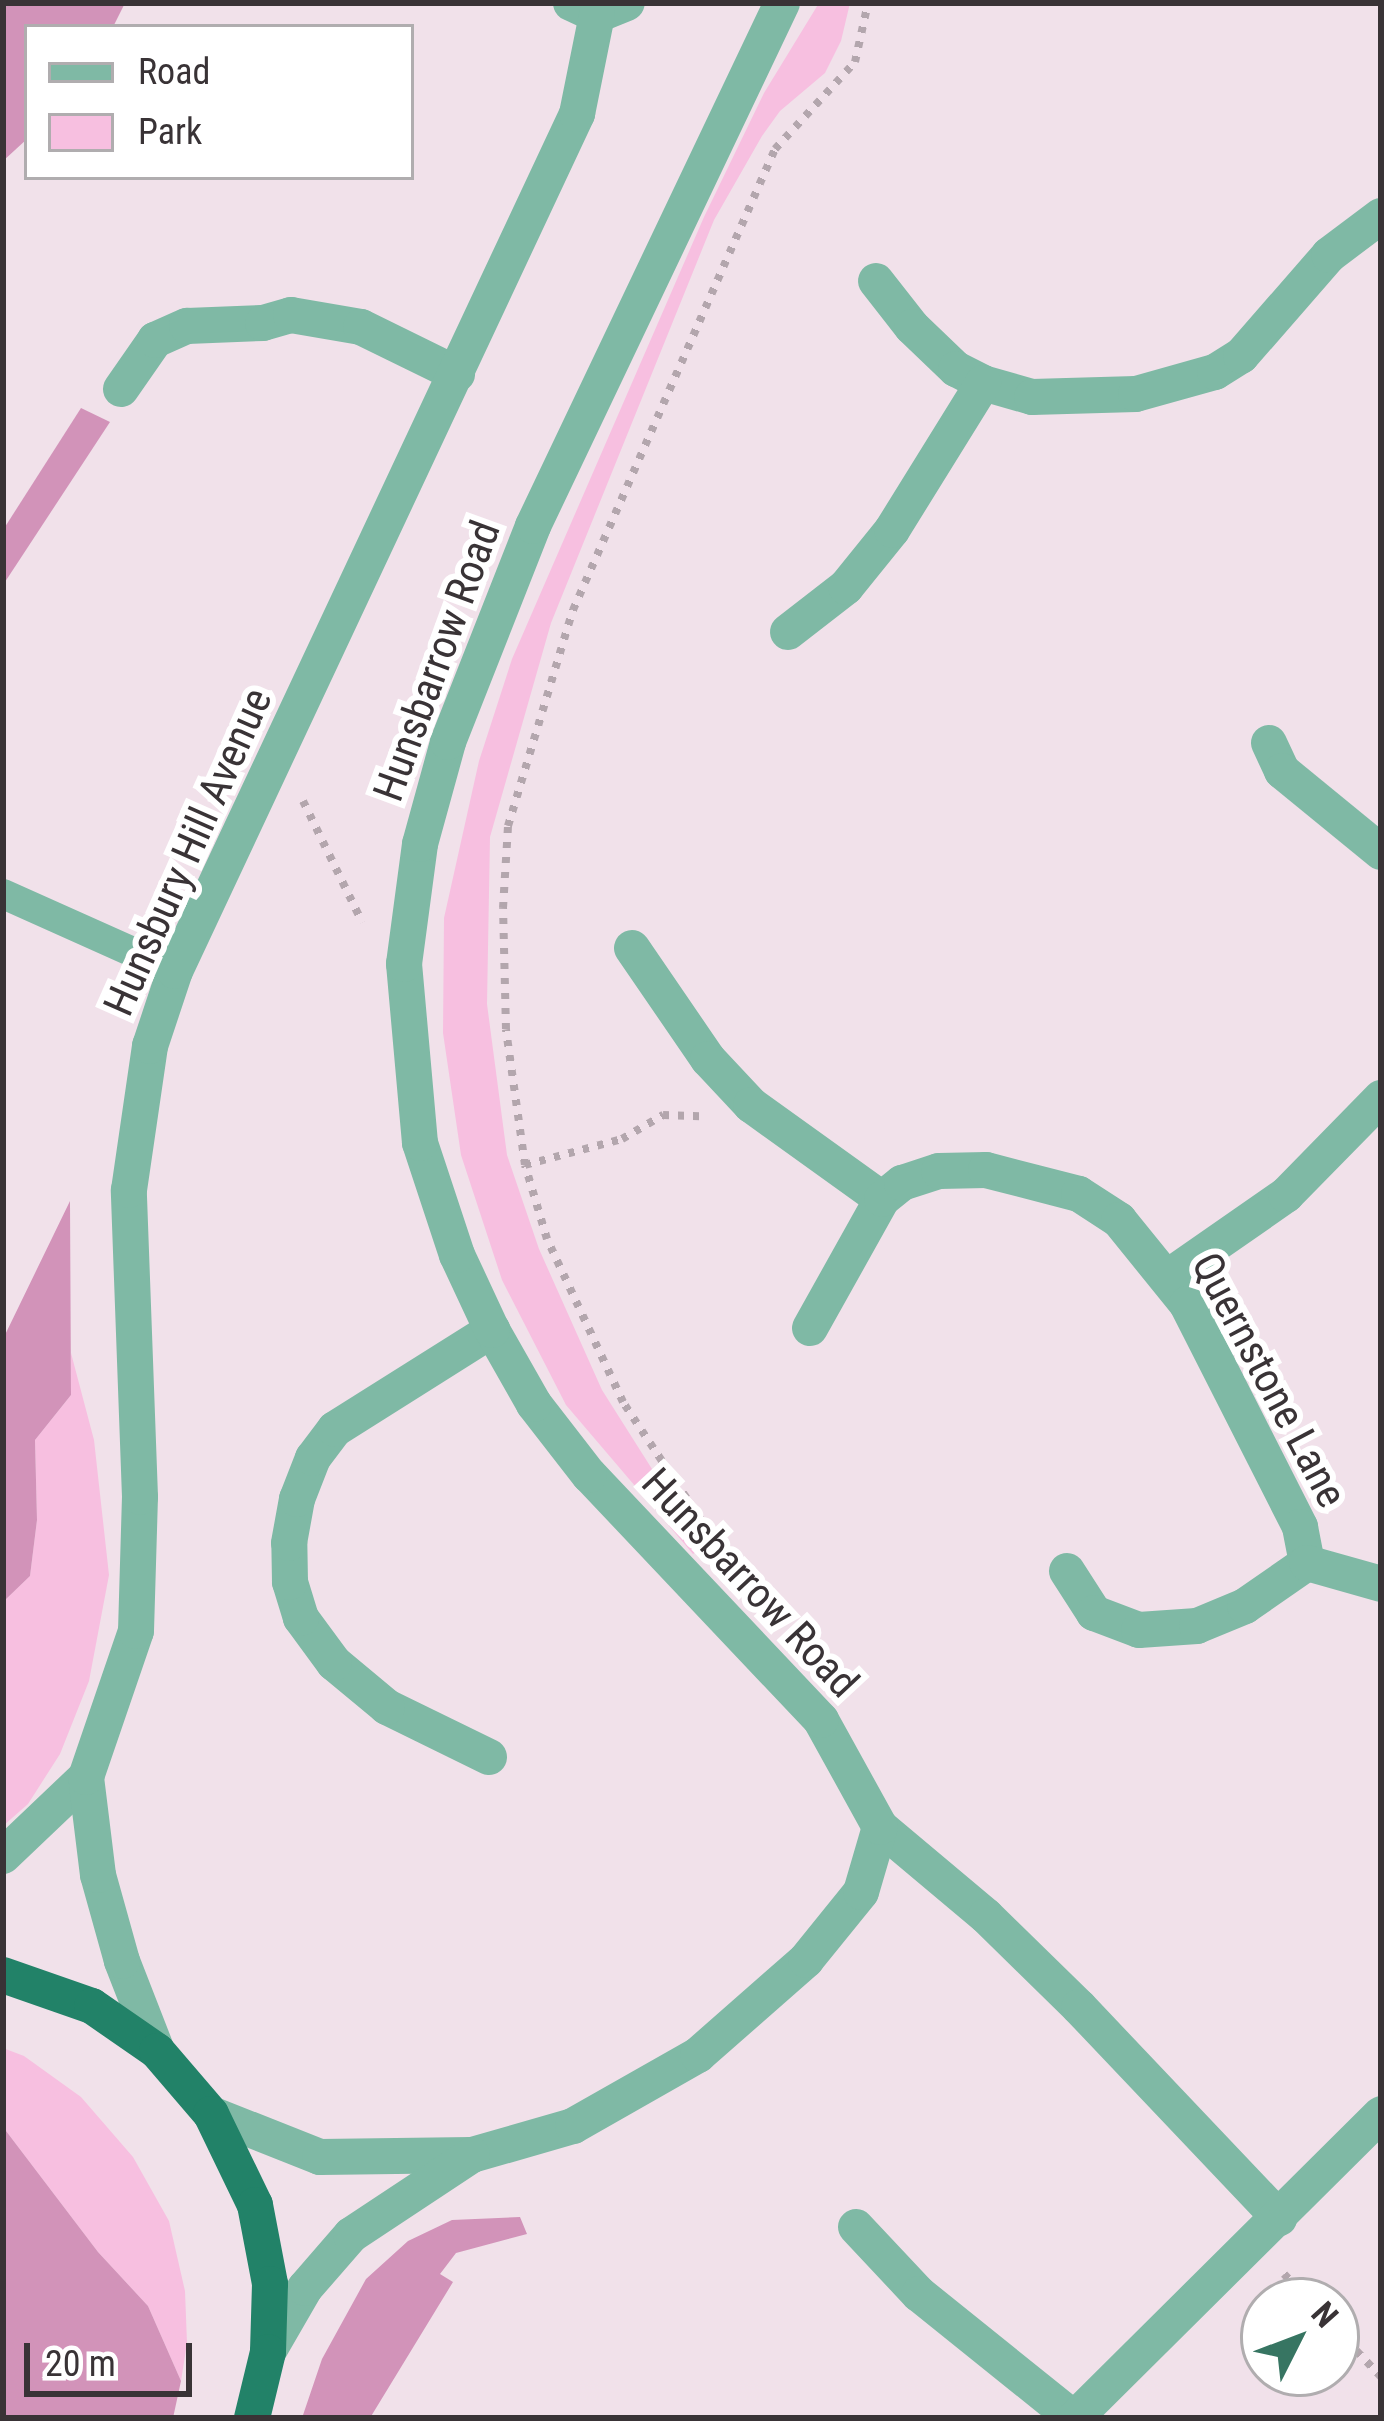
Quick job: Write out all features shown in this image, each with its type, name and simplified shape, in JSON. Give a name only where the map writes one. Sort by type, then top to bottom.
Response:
[{"type":"highway","points":[[3,1975],[18,1976],[92,2006],[157,2051],[211,2114],[255,2205],[270,2284],[268,2352],[252,2418]]},
{"type":"street","name":"Hunsbarrow Road","points":[[782,3],[532,526],[448,742],[420,844],[404,964],[420,1143],[457,1255],[492,1330],[534,1404],[589,1475],[821,1720],[880,1827],[934,1870],[1064,1992],[1280,2218]]},
{"type":"street","name":"Hunsbury Hill Avenue","points":[[157,2051],[122,1961],[98,1875],[86,1777],[136,1631],[140,1497],[129,1190],[150,1046],[175,971],[577,114],[599,7]]},
{"type":"street","points":[[876,281],[956,369],[983,383],[1032,397],[1136,394],[1215,372],[1241,356],[1329,255],[1381,216]]},
{"type":"street","points":[[121,389],[155,340],[187,326],[263,323],[291,315],[361,327],[457,374]]},
{"type":"street","points":[[788,632],[846,587],[892,530],[983,383]]},
{"type":"street","points":[[1269,743],[1282,771],[1381,852]]},
{"type":"street","points":[[632,947],[708,1059],[770,1118],[882,1199],[810,1328]]},
{"type":"street","points":[[1168,1277],[1286,1195],[1381,1098]]},
{"type":"street","name":"Quernstone Lane","points":[[882,1199],[902,1183],[939,1171],[986,1170],[1079,1194],[1119,1220],[1168,1277],[1221,1368],[1300,1527],[1307,1563]]},
{"type":"street","points":[[489,1757],[387,1707],[334,1664],[301,1618],[290,1582],[289,1543],[297,1499],[313,1458],[335,1429],[492,1330]]},
{"type":"street","name":"Quernstone Lane","points":[[1067,1571],[1094,1612],[1138,1630],[1197,1626],[1245,1606],[1307,1563]]},
{"type":"street","name":"Quernstone Lane","points":[[1307,1563],[1381,1584]]},
{"type":"street","name":"Hunsbury Hill Avenue","points":[[3,1856],[86,1777]]},
{"type":"street","points":[[211,2114],[320,2157],[472,2155],[573,2126],[698,2055],[806,1960],[861,1892],[880,1827]]},
{"type":"street","points":[[856,2228],[919,2294],[1074,2418],[1381,2114]]},
{"type":"street","points":[[268,2352],[305,2288],[351,2235],[472,2155]]},
{"type":"lane","points":[[3,894],[175,971]]},
{"type":"path","points":[[716,1544],[623,1402],[547,1239],[525,1165],[506,1029],[502,908],[508,826],[525,755],[574,610],[775,149],[855,62],[868,3]]},
{"type":"path","points":[[280,753],[368,934]]},
{"type":"path","points":[[525,1165],[622,1139],[663,1115],[770,1118]]},
{"type":"path","points":[[1360,2355],[1381,2377]]},
{"type":"green space","points":[[819,3],[850,3],[841,41],[825,73],[780,111],[762,136],[714,220],[551,623],[490,837],[487,1004],[507,1155],[539,1249],[602,1390],[702,1548],[693,1554],[566,1405],[502,1280],[461,1155],[443,1033],[444,918],[479,761],[512,659],[704,217],[764,93]]},
{"type":"green space","points":[[71,1353],[94,1440],[109,1575],[89,1681],[60,1754],[28,1804],[3,1826],[3,1602],[30,1576],[37,1520],[35,1440],[71,1395]]},
{"type":"green space","points":[[3,2048],[24,2056],[81,2097],[133,2157],[169,2221],[185,2291],[187,2343],[181,2381],[148,2306],[98,2252],[3,2127]]},
{"type":"shaded area","points":[[3,3],[125,3],[114,24],[24,24],[24,142],[3,161]]},
{"type":"shaded area","points":[[81,408],[110,422],[3,585],[3,530]]},
{"type":"shaded area","points":[[70,1201],[71,1395],[35,1440],[37,1520],[30,1576],[3,1602],[3,1339]]},
{"type":"shaded area","points":[[3,2127],[98,2252],[148,2306],[181,2381],[173,2418],[3,2418]]},
{"type":"shaded area","points":[[520,2217],[527,2234],[456,2253],[440,2274],[453,2282],[370,2418],[302,2418],[322,2359],[366,2279],[408,2241],[452,2220]]}]
